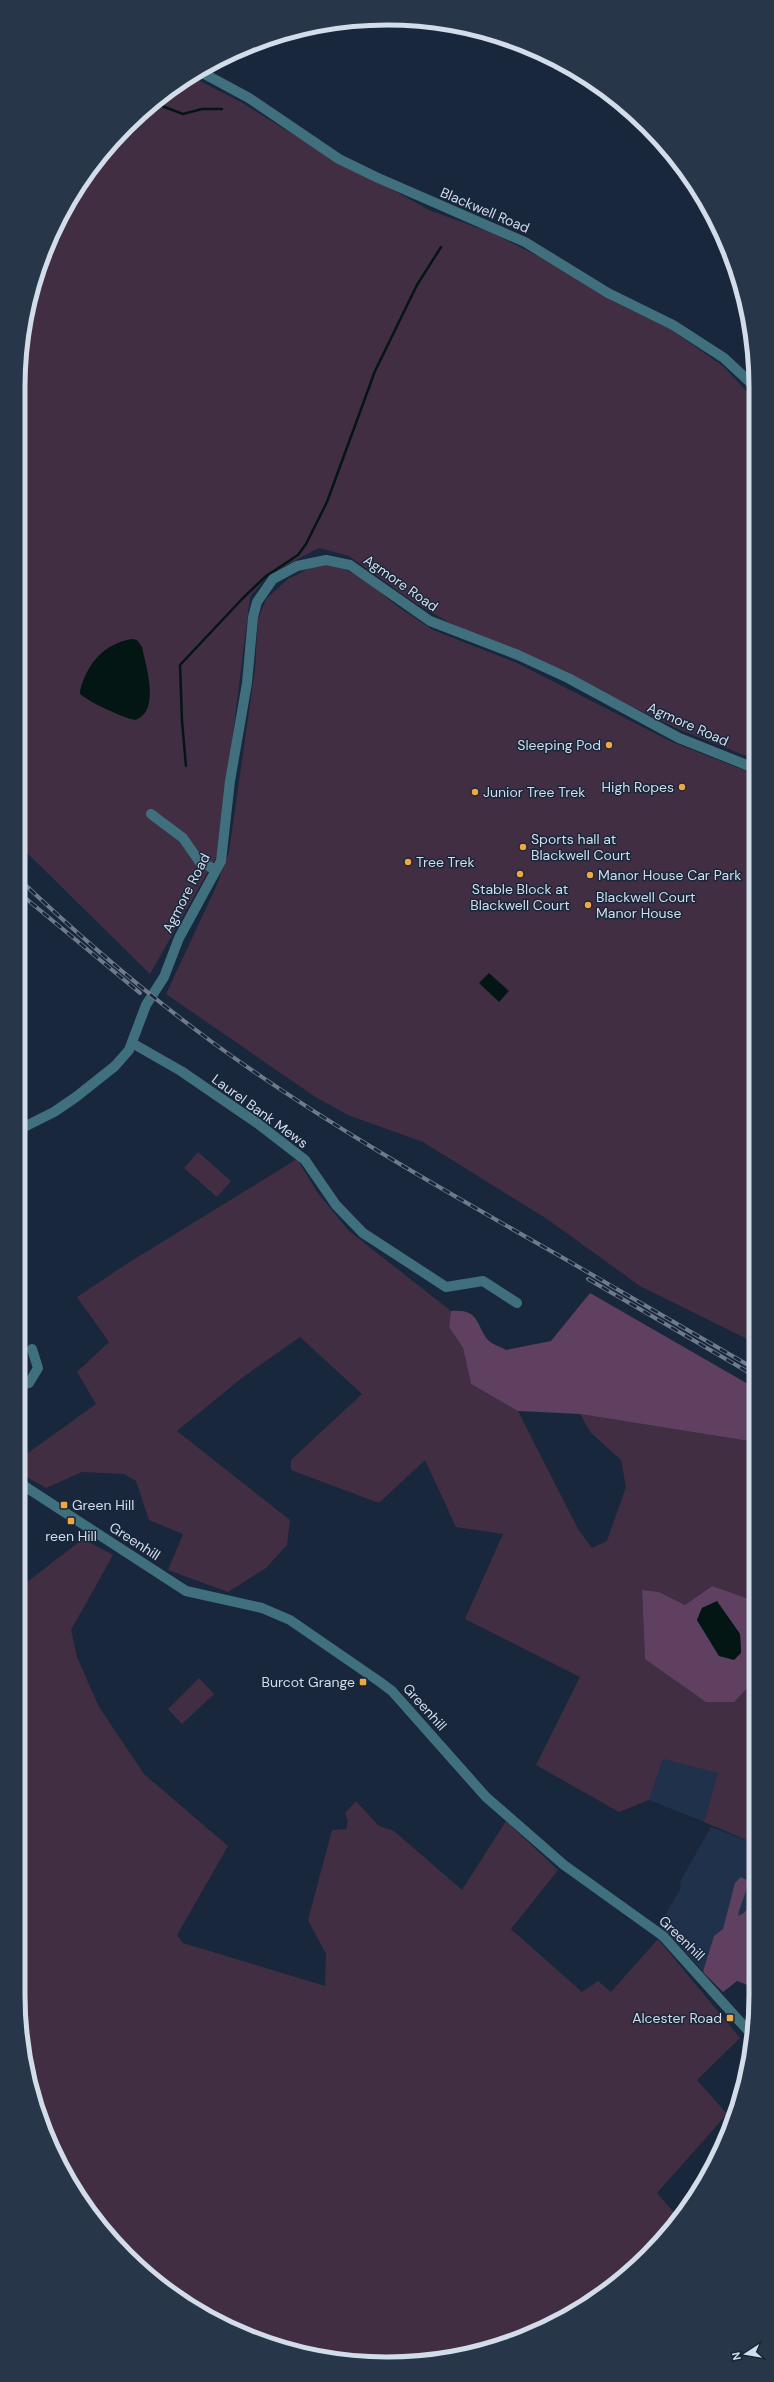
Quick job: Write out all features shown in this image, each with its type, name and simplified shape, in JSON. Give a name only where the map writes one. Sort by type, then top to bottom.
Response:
[{"type":"street","name":"Blackwell Road","points":[[205,74],[249,98],[339,158],[397,186],[525,242],[608,293],[673,325],[724,358],[749,381]]},
{"type":"street","name":"Agmore Road","points":[[25,1126],[54,1112],[91,1086],[125,1056],[132,1044],[143,1011],[155,991],[179,938],[221,861],[230,781],[247,683],[253,617],[257,602],[273,579],[297,566],[312,561],[326,560],[350,564],[430,621],[518,655],[568,678],[680,738],[749,766]]},
{"type":"street","points":[[151,814],[183,838],[199,861],[216,870]]},
{"type":"street","name":"Laurel Bank Mews","points":[[132,1044],[193,1080],[257,1123],[305,1160],[336,1205],[363,1233],[446,1287],[483,1281],[518,1303]]},
{"type":"street","points":[[25,1384],[29,1383],[38,1368],[32,1349]]},
{"type":"street","name":"Greenhill","points":[[25,1487],[186,1591],[262,1608],[290,1620],[392,1691],[486,1797],[564,1865],[663,1936],[747,2030]]},
{"type":"shaded area","points":[[196,79],[241,102],[289,132],[429,210],[492,233],[540,257],[614,302],[670,329],[723,366],[749,394],[749,757],[678,729],[512,648],[457,627],[415,603],[349,556],[319,548],[269,574],[250,597],[218,854],[150,974],[25,851],[26,363],[28,340],[37,293],[53,248],[73,206],[100,167],[131,131],[148,115]]},
{"type":"shaded area","points":[[326,565],[345,569],[368,582],[397,606],[433,630],[517,663],[672,742],[749,772],[749,1340],[640,1286],[547,1219],[423,1142],[348,1115],[314,1096],[166,994],[216,887],[229,852],[255,669],[258,619],[266,599],[288,579],[308,569]]},
{"type":"shaded area","points":[[132,639],[137,640],[142,647],[150,688],[148,708],[143,715],[135,720],[106,709],[80,694],[87,672],[98,657],[113,645]]},
{"type":"shaded area","points":[[489,973],[509,991],[499,1002],[479,983]]},
{"type":"shaded area","points":[[198,1152],[231,1181],[217,1197],[184,1168]]},
{"type":"shaded area","points":[[297,1159],[317,1192],[349,1231],[451,1311],[449,1327],[463,1348],[471,1384],[518,1411],[578,1529],[592,1548],[607,1541],[626,1487],[621,1460],[591,1433],[580,1414],[749,1441],[749,1599],[712,1586],[685,1605],[659,1592],[642,1591],[645,1659],[749,1688],[749,1841],[704,1822],[718,1773],[663,1759],[649,1800],[619,1812],[536,1765],[580,1677],[465,1619],[503,1534],[456,1527],[425,1460],[379,1503],[291,1470],[291,1460],[362,1394],[300,1337],[243,1377],[177,1431],[290,1520],[287,1545],[266,1568],[228,1592],[168,1570],[183,1534],[149,1520],[136,1481],[124,1474],[82,1472],[46,1488],[25,1476],[25,1455],[96,1404],[77,1372],[109,1342],[77,1297],[128,1263]]},
{"type":"shaded area","points":[[590,1293],[749,1385],[749,1441],[580,1414],[518,1411],[471,1384],[463,1348],[449,1327],[451,1311],[460,1311],[471,1314],[475,1318],[487,1339],[493,1344],[506,1350],[551,1341]]},
{"type":"shaded area","points":[[83,1539],[113,1555],[71,1630],[77,1657],[99,1707],[144,1774],[228,1846],[177,1935],[183,1943],[325,1986],[326,1954],[308,1920],[332,1830],[346,1829],[348,1821],[345,1813],[356,1801],[379,1826],[394,1831],[462,1890],[506,1821],[558,1870],[511,1929],[582,1992],[598,1981],[611,1992],[658,1939],[740,2038],[697,2080],[727,2114],[657,2193],[675,2214],[659,2234],[626,2267],[588,2296],[568,2309],[547,2320],[503,2338],[481,2345],[434,2354],[387,2357],[363,2356],[340,2354],[293,2345],[271,2338],[227,2320],[206,2309],[167,2282],[148,2267],[115,2234],[86,2196],[62,2155],[44,2111],[37,2089],[28,2042],[25,1995],[25,1584]]},
{"type":"shaded area","points":[[712,1586],[749,1599],[749,1687],[734,1702],[706,1702],[645,1659],[642,1590],[659,1592],[685,1605]],"holes":[[[717,1602],[740,1634],[741,1652],[719,1656],[697,1620],[702,1608]]]},
{"type":"shaded area","points":[[717,1601],[740,1634],[741,1653],[734,1660],[719,1656],[697,1620],[702,1608]]},
{"type":"shaded area","points":[[199,1678],[214,1694],[182,1724],[168,1709]]},
{"type":"shaded area","points":[[663,1759],[719,1773],[704,1822],[649,1800]]},
{"type":"shaded area","points":[[711,1827],[749,1841],[749,1986],[737,1981],[723,1992],[659,1925],[681,1888],[680,1882]]},
{"type":"shaded area","points":[[741,1877],[747,1880],[745,1894],[738,1916],[744,1913],[749,1906],[749,1985],[737,1981],[723,1992],[703,1972],[714,1936],[723,1929],[735,1883]]},
{"type":"waterway","points":[[160,105],[183,114],[202,109],[222,109]]},
{"type":"waterway","points":[[186,766],[182,721],[180,665],[243,598],[266,576],[298,555],[306,544],[327,502],[375,371],[417,285],[441,247]]},
{"type":"railway","points":[[25,884],[89,943],[162,1004],[212,1042],[296,1100],[426,1179],[749,1366]]},
{"type":"railway","points":[[25,898],[140,993]]},
{"type":"railway","points":[[588,1279],[749,1373]]},
{"type":"place","name":"Sleeping Pod","points":[[609,745]]},
{"type":"place","name":"High Ropes","points":[[682,787]]},
{"type":"place","name":"Junior Tree Trek","points":[[475,792]]},
{"type":"place","name":"Sports hall at Blackwell Court","points":[[523,847]]},
{"type":"place","name":"Tree Trek","points":[[408,862]]},
{"type":"place","name":"Stable Block at Blackwell Court","points":[[520,874]]},
{"type":"place","name":"Manor House Car Park","points":[[590,875]]},
{"type":"place","name":"Blackwell Court Manor House","points":[[588,905]]},
{"type":"place","name":"Green Hill","points":[[64,1505]]},
{"type":"place","name":"reen Hill","points":[[71,1521]]},
{"type":"place","name":"Burcot Grange","points":[[363,1682]]},
{"type":"place","name":"Alcester Road","points":[[730,2018]]}]
